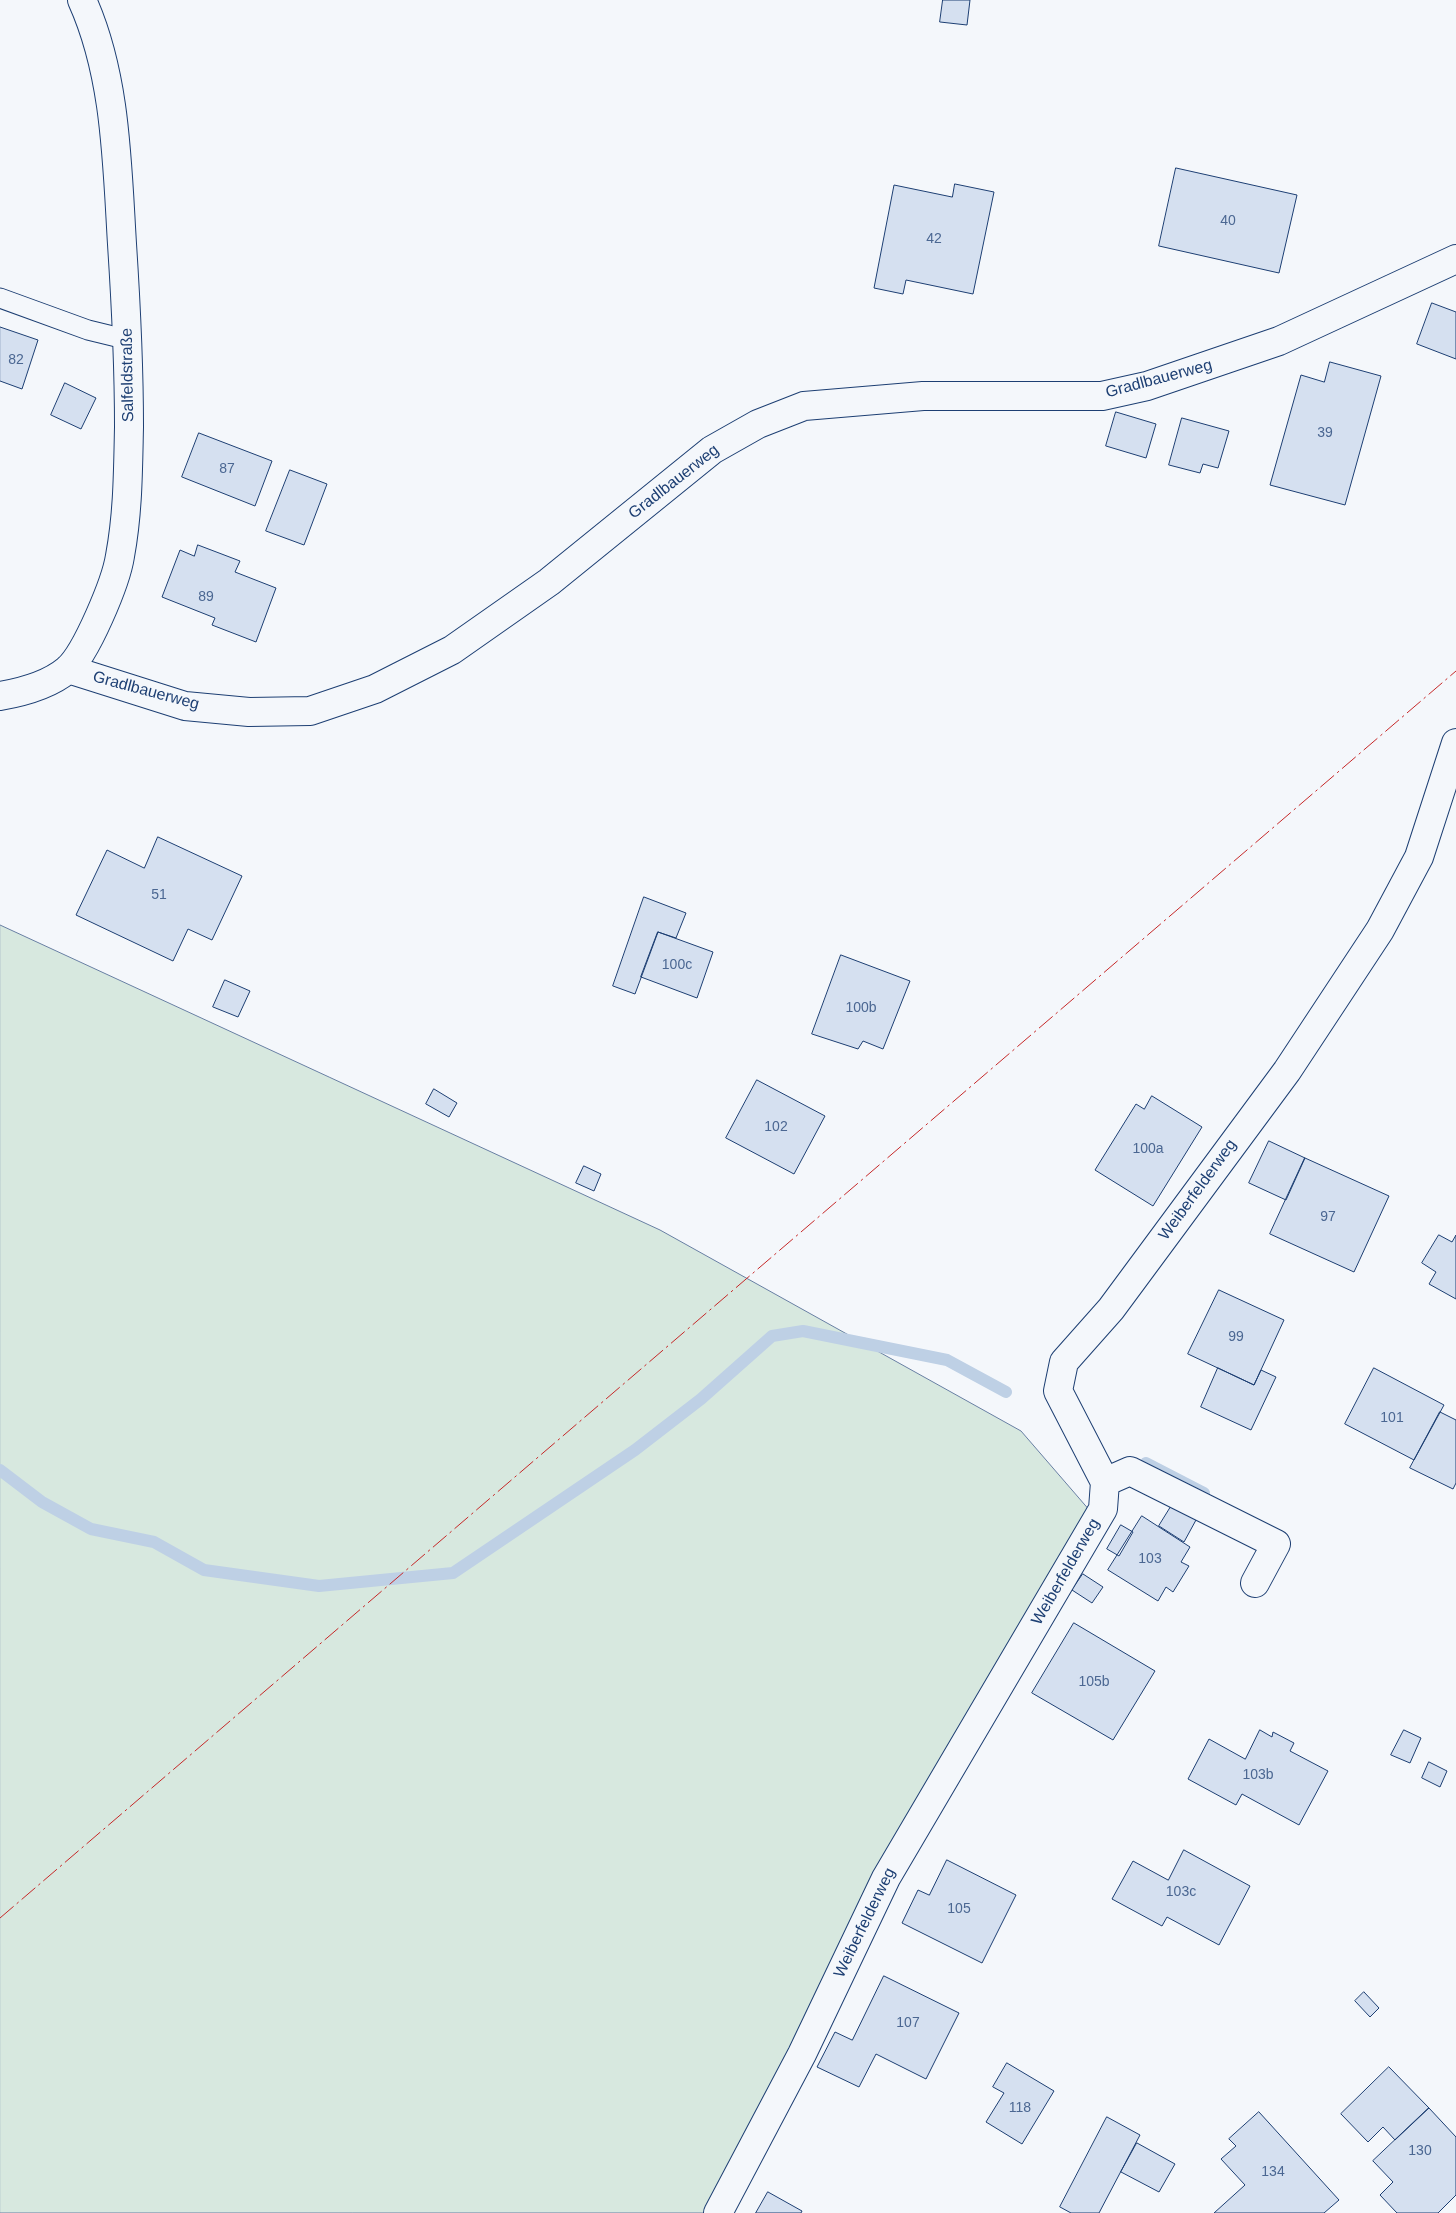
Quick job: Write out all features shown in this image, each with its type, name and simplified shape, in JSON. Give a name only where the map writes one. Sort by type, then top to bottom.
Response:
[{"type":"street","name":"Salfeldstraße","points":[[0,696],[20,692],[47,682],[68,669],[83,648],[104,604],[120,558],[128,498],[129,340],[115,153],[108,84],[95,28],[82,0]]},
{"type":"street","name":"Gradlbauerweg","points":[[68,669],[185,706],[248,712],[310,711],[374,689],[452,650],[549,582],[712,450],[758,424],[804,406],[923,396],[1032,397],[1111,394],[1183,374],[1279,341],[1456,259]]},
{"type":"street","name":"Weiberfelderweg","points":[[718,2213],[802,2054],[886,1878],[1103,1509],[1105,1482],[1058,1391],[1064,1362],[1111,1309],[1287,1071],[1380,930],[1418,857],[1456,743]]},
{"type":"street","points":[[1105,1482],[1130,1471],[1276,1544],[1255,1582]]},
{"type":"lane","points":[[0,298],[88,330],[129,340]]},
{"type":"shaded area","points":[[0,925],[660,1230],[1021,1431],[1091,1512],[706,2213],[0,2213]]},
{"type":"building","points":[[943,0],[970,0],[967,25],[940,22]]},
{"type":"building","points":[[1176,168],[1297,195],[1279,273],[1159,246]]},
{"type":"building","points":[[955,184],[994,192],[973,294],[906,280],[903,294],[874,288],[894,185],[952,197]]},
{"type":"building","points":[[1432,303],[1456,312],[1456,359],[1417,344]]},
{"type":"building","points":[[0,327],[38,340],[22,389],[0,381]]},
{"type":"building","points":[[1330,362],[1381,376],[1345,505],[1270,485],[1301,375],[1324,382]]},
{"type":"building","points":[[65,383],[96,398],[81,429],[51,415]]},
{"type":"building","points":[[1116,412],[1156,424],[1146,458],[1106,446]]},
{"type":"building","points":[[1182,418],[1229,431],[1218,468],[1203,464],[1200,473],[1169,465]]},
{"type":"building","points":[[199,433],[272,461],[255,506],[182,477]]},
{"type":"building","points":[[290,470],[327,484],[304,545],[266,531]]},
{"type":"building","points":[[198,545],[240,561],[235,572],[276,588],[256,642],[212,625],[215,618],[162,597],[180,550],[194,556]]},
{"type":"building","points":[[158,837],[242,876],[212,940],[188,929],[173,961],[76,915],[107,850],[144,868]]},
{"type":"building","points":[[644,897],[686,913],[676,938],[658,932],[635,994],[613,986]]},
{"type":"building","points":[[658,932],[713,952],[697,998],[641,977]]},
{"type":"building","points":[[841,955],[910,981],[883,1049],[863,1041],[858,1049],[812,1034]]},
{"type":"building","points":[[225,980],[250,991],[238,1017],[213,1007]]},
{"type":"building","points":[[757,1080],[825,1116],[794,1174],[726,1138]]},
{"type":"building","points":[[434,1089],[457,1103],[449,1117],[426,1104]]},
{"type":"building","points":[[1152,1096],[1202,1127],[1153,1206],[1095,1170],[1136,1104],[1144,1109]]},
{"type":"building","points":[[1269,1141],[1305,1158],[1286,1200],[1249,1183]]},
{"type":"building","points":[[1305,1158],[1389,1196],[1354,1272],[1270,1234]]},
{"type":"building","points":[[584,1166],[601,1174],[594,1191],[576,1183]]},
{"type":"building","points":[[1439,1235],[1452,1242],[1456,1235],[1456,1299],[1429,1284],[1436,1272],[1422,1263]]},
{"type":"building","points":[[1219,1290],[1284,1320],[1254,1385],[1188,1354]]},
{"type":"building","points":[[1218,1368],[1254,1385],[1261,1370],[1276,1377],[1251,1430],[1201,1407]]},
{"type":"building","points":[[1374,1368],[1444,1405],[1414,1460],[1345,1424]]},
{"type":"building","points":[[1440,1412],[1456,1420],[1456,1483],[1453,1489],[1410,1468]]},
{"type":"building","points":[[1172,1505],[1196,1520],[1184,1542],[1159,1526]]},
{"type":"building","points":[[1142,1516],[1190,1547],[1181,1562],[1189,1566],[1173,1592],[1166,1587],[1158,1601],[1108,1570]]},
{"type":"building","points":[[1121,1525],[1133,1532],[1119,1556],[1107,1549]]},
{"type":"building","points":[[1083,1574],[1103,1587],[1092,1603],[1072,1590]]},
{"type":"building","points":[[1074,1623],[1155,1671],[1113,1740],[1032,1693]]},
{"type":"building","points":[[1260,1730],[1272,1737],[1273,1732],[1294,1743],[1290,1751],[1328,1771],[1299,1825],[1242,1794],[1236,1805],[1188,1779],[1209,1739],[1245,1759]]},
{"type":"building","points":[[1404,1730],[1421,1738],[1410,1763],[1391,1755]]},
{"type":"building","points":[[1429,1762],[1447,1771],[1440,1787],[1422,1778]]},
{"type":"building","points":[[1184,1850],[1250,1886],[1219,1945],[1167,1917],[1162,1926],[1112,1899],[1133,1861],[1168,1880]]},
{"type":"building","points":[[947,1860],[1016,1895],[982,1963],[902,1923],[918,1890],[929,1895]]},
{"type":"building","points":[[884,1976],[959,2013],[926,2079],[876,2054],[859,2087],[817,2067],[835,2032],[852,2040]]},
{"type":"building","points":[[1364,1992],[1379,2008],[1370,2017],[1355,2001]]},
{"type":"building","points":[[1007,2063],[1054,2091],[1022,2144],[986,2122],[1004,2093],[993,2087]]},
{"type":"building","points":[[1389,2067],[1429,2108],[1395,2140],[1383,2127],[1368,2142],[1341,2114]]},
{"type":"building","points":[[1429,2108],[1456,2137],[1456,2195],[1438,2213],[1397,2213],[1380,2195],[1393,2182],[1373,2161]]},
{"type":"building","points":[[1259,2112],[1339,2200],[1324,2213],[1214,2213],[1245,2185],[1221,2159],[1236,2146],[1229,2139]]},
{"type":"building","points":[[1107,2117],[1140,2135],[1099,2213],[1071,2213],[1060,2207]]},
{"type":"building","points":[[1137,2143],[1175,2164],[1159,2192],[1121,2172]]},
{"type":"building","points":[[768,2192],[802,2211],[801,2213],[756,2213]]},
{"type":"waterway","points":[[0,1470],[42,1502],[91,1529],[154,1542],[204,1570],[319,1586],[453,1573],[635,1450],[701,1399],[772,1336],[803,1331],[947,1360],[1006,1392]]},
{"type":"waterway","points":[[1146,1463],[1204,1493]]},
{"type":"power","points":[[0,1918],[1456,671]]}]
